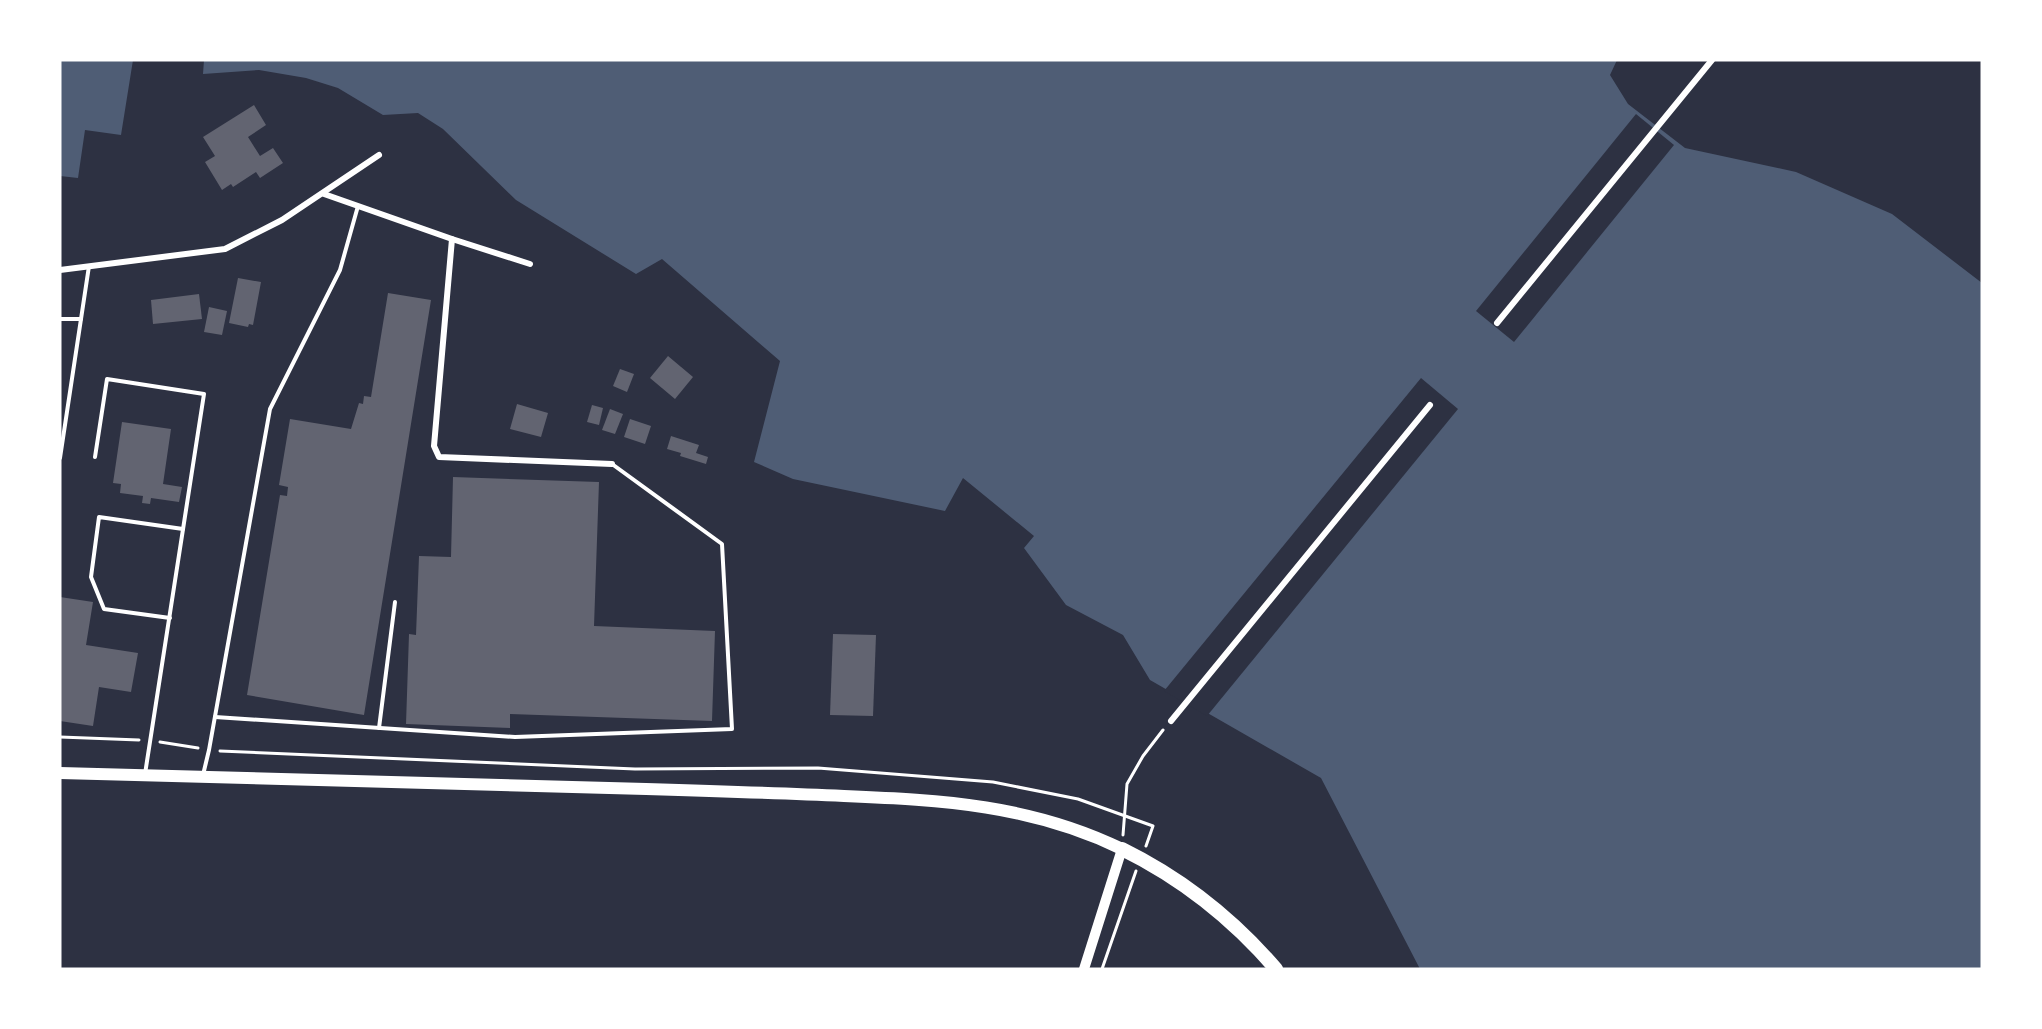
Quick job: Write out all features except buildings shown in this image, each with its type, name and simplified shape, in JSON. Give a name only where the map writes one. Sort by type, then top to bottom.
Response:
[{"type":"highway","points":[[60,773],[766,792],[944,801],[977,805],[1025,813],[1087,833],[1170,875],[1246,936],[1276,969]]},
{"type":"main road","points":[[1084,969],[1122,849]]},
{"type":"street","points":[[1497,323],[1712,60]]},
{"type":"street","points":[[60,270],[225,249],[282,220],[380,155]]},
{"type":"street","points":[[324,194],[530,264]]},
{"type":"street","points":[[452,239],[434,446],[439,457],[612,464]]},
{"type":"street","points":[[1171,721],[1430,405]]},
{"type":"lane","points":[[203,776],[210,750],[270,409],[340,270],[358,206]]},
{"type":"lane","points":[[60,458],[89,266]]},
{"type":"lane","points":[[60,319],[81,319]]},
{"type":"lane","points":[[94,457],[108,379],[204,394],[145,775]]},
{"type":"lane","points":[[215,717],[515,736],[732,729],[722,544],[612,464]]},
{"type":"lane","points":[[170,618],[105,609],[91,577],[99,516],[183,529]]},
{"type":"lane","points":[[379,728],[395,602]]},
{"type":"path","points":[[1122,849],[1127,784],[1143,756],[1171,721]]},
{"type":"path","points":[[60,737],[151,741],[233,753],[635,769],[818,768],[993,782],[1078,799],[1153,826]]},
{"type":"path","points":[[1102,969],[1136,870]]},
{"type":"water","points":[[60,60],[133,60],[121,135],[85,130],[78,178],[60,176]]},
{"type":"water","points":[[204,60],[1617,60],[1610,75],[1628,104],[1685,148],[1796,172],[1892,214],[1982,283],[1982,969],[1420,969],[1321,778],[1150,680],[1123,635],[1066,605],[1024,548],[1034,536],[963,478],[945,511],[793,479],[754,462],[780,361],[662,259],[636,274],[516,200],[443,129],[418,113],[383,115],[338,88],[306,78],[259,70],[203,74]]},
{"type":"pier","points":[[1636,114],[1674,145],[1514,342],[1476,311]]},
{"type":"pier","points":[[1421,378],[1458,409],[1207,716],[1164,691]]}]
